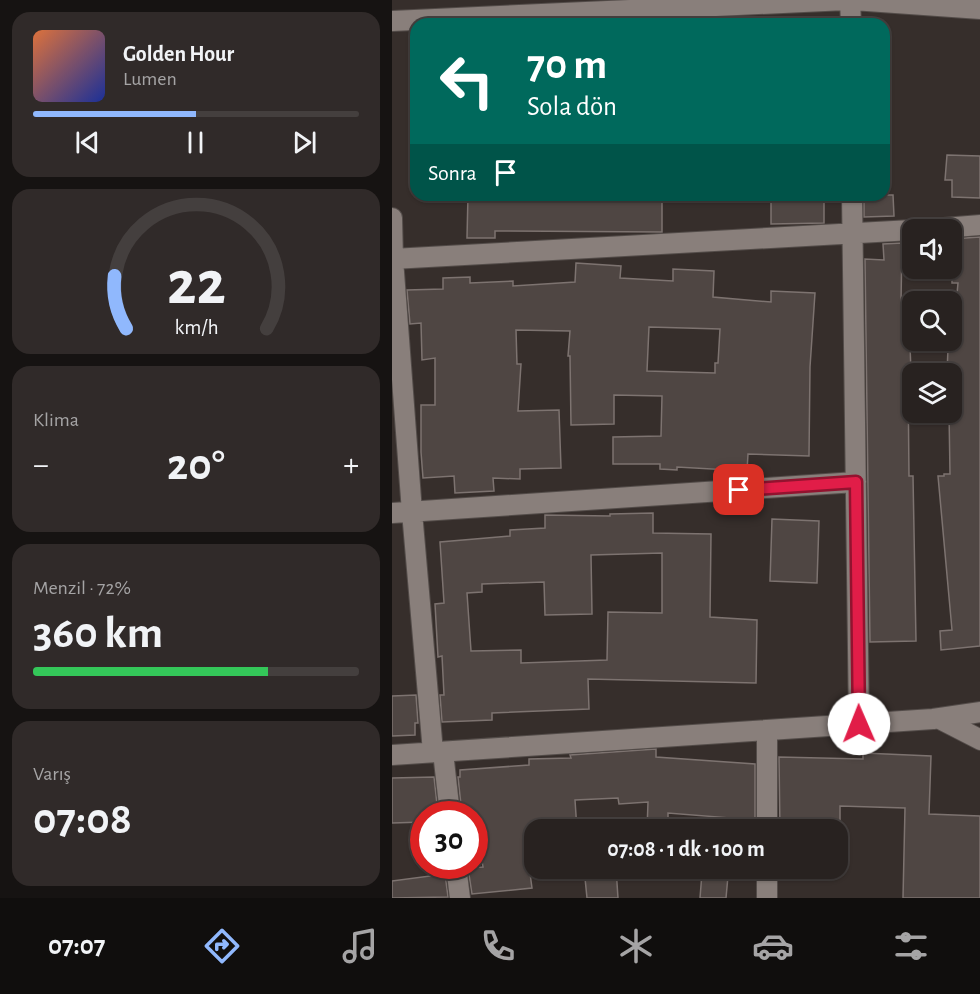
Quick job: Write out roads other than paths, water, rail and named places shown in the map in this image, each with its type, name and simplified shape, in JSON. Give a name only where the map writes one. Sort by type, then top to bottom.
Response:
[{"type":"street","points":[[457,18],[850,0],[980,9]]},
{"type":"street","points":[[850,0],[851,18]]},
{"type":"street","points":[[392,21],[410,20]]},
{"type":"street","points":[[852,201],[859,724]]},
{"type":"street","points":[[392,219],[412,512],[438,752],[447,801]]},
{"type":"street","points":[[962,226],[980,225]]},
{"type":"street","points":[[393,259],[902,231]]},
{"type":"street","points":[[392,513],[856,482]]},
{"type":"street","points":[[392,755],[940,719],[980,712]]},
{"type":"street","points":[[940,719],[980,740]]},
{"type":"street","points":[[767,730],[767,819]]},
{"type":"street","points":[[458,879],[460,898]]},
{"type":"street","points":[[767,879],[767,898]]}]
